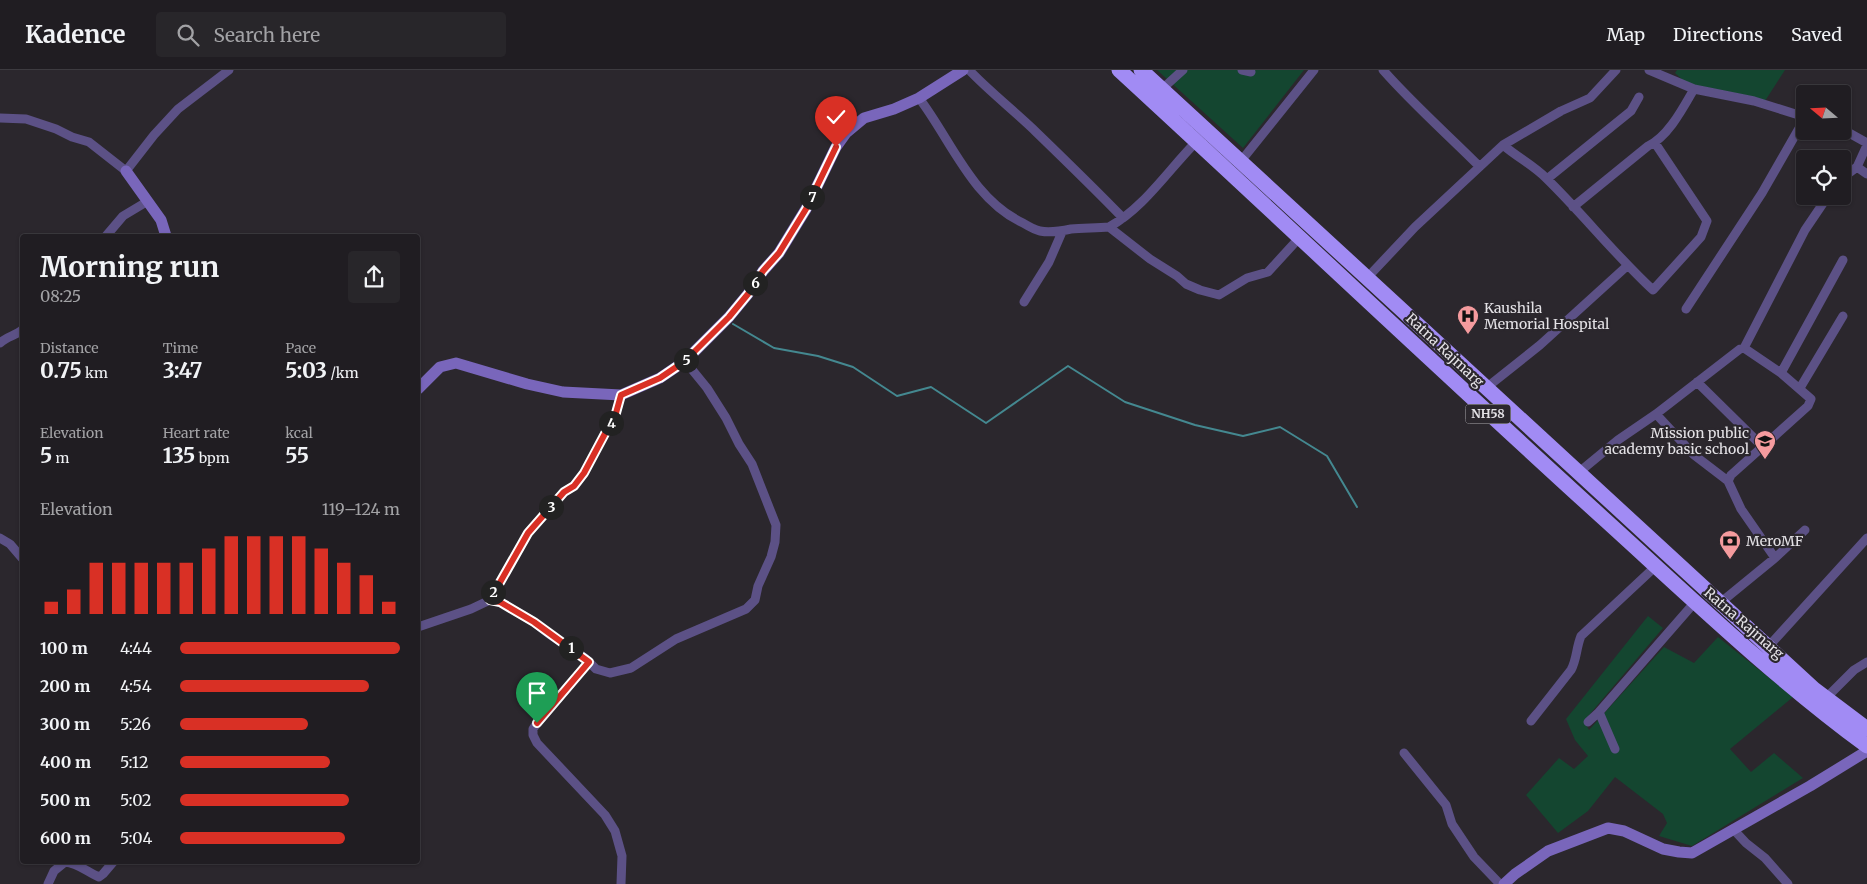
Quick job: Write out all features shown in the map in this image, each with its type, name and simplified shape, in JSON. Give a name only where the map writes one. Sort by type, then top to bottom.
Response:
[{"type":"highway","name":"Ratna Rajmarg","points":[[1119,70],[1505,430],[1695,602],[1810,702],[1867,746]]},
{"type":"highway","name":"Ratna Rajmarg","points":[[1142,70],[1768,647],[1826,698],[1867,729]]},
{"type":"street","points":[[126,171],[154,135],[178,109],[228,70]]},
{"type":"street","points":[[420,387],[440,367],[456,362],[527,384],[554,390],[621,395],[660,378],[685,361],[729,317],[748,294],[763,271],[779,253],[806,209],[836,147],[846,132],[864,118],[894,109],[919,98],[963,70]]},
{"type":"street","points":[[969,70],[1034,130],[1123,218]]},
{"type":"street","points":[[1162,89],[1183,70]]},
{"type":"street","points":[[1241,161],[1314,70]]},
{"type":"street","points":[[1383,70],[1412,103],[1479,166]]},
{"type":"street","points":[[1367,278],[1415,227],[1502,145],[1561,111],[1590,98],[1616,70]]},
{"type":"street","points":[[1649,70],[1694,89],[1754,101],[1796,115]]},
{"type":"street","points":[[1573,207],[1648,146],[1655,143],[1676,120],[1694,89]]},
{"type":"street","points":[[1547,179],[1631,111],[1639,97]]},
{"type":"street","points":[[919,98],[952,146],[967,173],[993,201],[1015,219],[1039,231],[1062,232],[1070,229],[1109,228],[1123,218],[1197,141]]},
{"type":"street","points":[[0,118],[26,119],[56,129],[72,138],[89,142],[126,171],[161,220],[165,234]]},
{"type":"street","points":[[1686,309],[1762,193],[1796,134]]},
{"type":"street","points":[[1851,134],[1867,144],[1857,167],[1851,171]]},
{"type":"street","points":[[1502,145],[1532,165],[1547,179],[1627,266],[1653,290],[1701,236],[1706,221],[1655,143]]},
{"type":"street","points":[[1857,167],[1867,174]]},
{"type":"street","points":[[108,234],[123,216],[148,200]]},
{"type":"street","points":[[1578,473],[1618,440],[1656,414],[1740,349],[1744,348],[1805,230],[1822,205]]},
{"type":"street","points":[[1109,228],[1186,284],[1219,295],[1247,278],[1268,272],[1300,237]]},
{"type":"street","points":[[1024,302],[1049,262],[1062,232]]},
{"type":"street","points":[[1781,373],[1843,260]]},
{"type":"street","points":[[1486,388],[1540,345],[1627,266]]},
{"type":"street","points":[[1800,388],[1843,316]]},
{"type":"street","points":[[0,342],[8,337],[16,336],[20,332]]},
{"type":"street","points":[[1728,481],[1731,475],[1808,406],[1811,399],[1781,373],[1744,348]]},
{"type":"street","points":[[490,600],[500,602],[534,622],[602,672],[610,674],[631,668],[676,639],[746,609],[755,600],[758,586],[771,557],[775,542],[776,525],[752,464],[707,388],[685,361]]},
{"type":"street","points":[[1697,382],[1763,447]]},
{"type":"street","points":[[420,626],[471,609],[490,600],[528,533],[564,492],[574,486],[584,473],[616,413],[621,395]]},
{"type":"street","points":[[1656,414],[1694,455],[1728,481],[1740,509],[1775,558]]},
{"type":"street","points":[[1720,603],[1775,558],[1805,530]]},
{"type":"street","points":[[0,538],[10,544],[20,556]]},
{"type":"street","points":[[1768,647],[1867,538]]},
{"type":"street","points":[[1531,721],[1571,670],[1575,662],[1576,646],[1581,636],[1656,566]]},
{"type":"street","points":[[1588,722],[1599,712],[1695,602]]},
{"type":"street","points":[[589,662],[537,723],[533,729],[533,735],[537,743],[605,816],[615,831],[622,856],[621,884]]},
{"type":"street","points":[[1826,698],[1854,670],[1867,662]]},
{"type":"street","points":[[1599,712],[1615,749]]},
{"type":"street","points":[[1404,753],[1446,804],[1452,824],[1474,857],[1502,884],[1548,851],[1608,828],[1624,831],[1663,849],[1692,852],[1810,786],[1867,751]]},
{"type":"street","points":[[1733,829],[1746,843],[1766,858],[1788,884]]},
{"type":"street","points":[[48,884],[54,871],[63,864]]},
{"type":"street","points":[[76,864],[99,877],[111,864]]},
{"type":"green space","points":[[1157,70],[1304,70],[1243,148]]},
{"type":"green space","points":[[1677,70],[1785,70],[1765,101],[1689,86],[1675,73]]},
{"type":"green space","points":[[1648,616],[1663,628],[1584,721],[1589,730],[1664,647],[1694,663],[1718,637],[1793,697],[1730,749],[1751,772],[1774,753],[1803,778],[1692,846],[1659,836],[1667,823],[1663,814],[1615,777],[1588,811],[1558,833],[1526,795],[1559,758],[1574,769],[1588,756],[1575,740],[1566,719]]},
{"type":"waterway","points":[[733,324],[774,348],[818,356],[853,367],[897,396],[931,387],[986,423],[1068,366],[1125,402],[1195,425],[1243,436],[1280,427],[1327,456],[1357,507]]},
{"type":"place","name":"Kaushila Memorial Hospital","points":[[1468,335]]},
{"type":"place","name":"Mission public academy basic school","points":[[1765,460]]},
{"type":"place","name":"MeroMF","points":[[1730,560]]},
{"type":"route","points":[[537,723],[589,662],[534,622],[500,602],[490,600],[495,589],[528,533],[564,492],[574,486],[584,473],[616,413],[621,395],[660,378],[685,361],[729,317],[748,294],[763,271],[779,253],[806,209],[836,147]]}]
